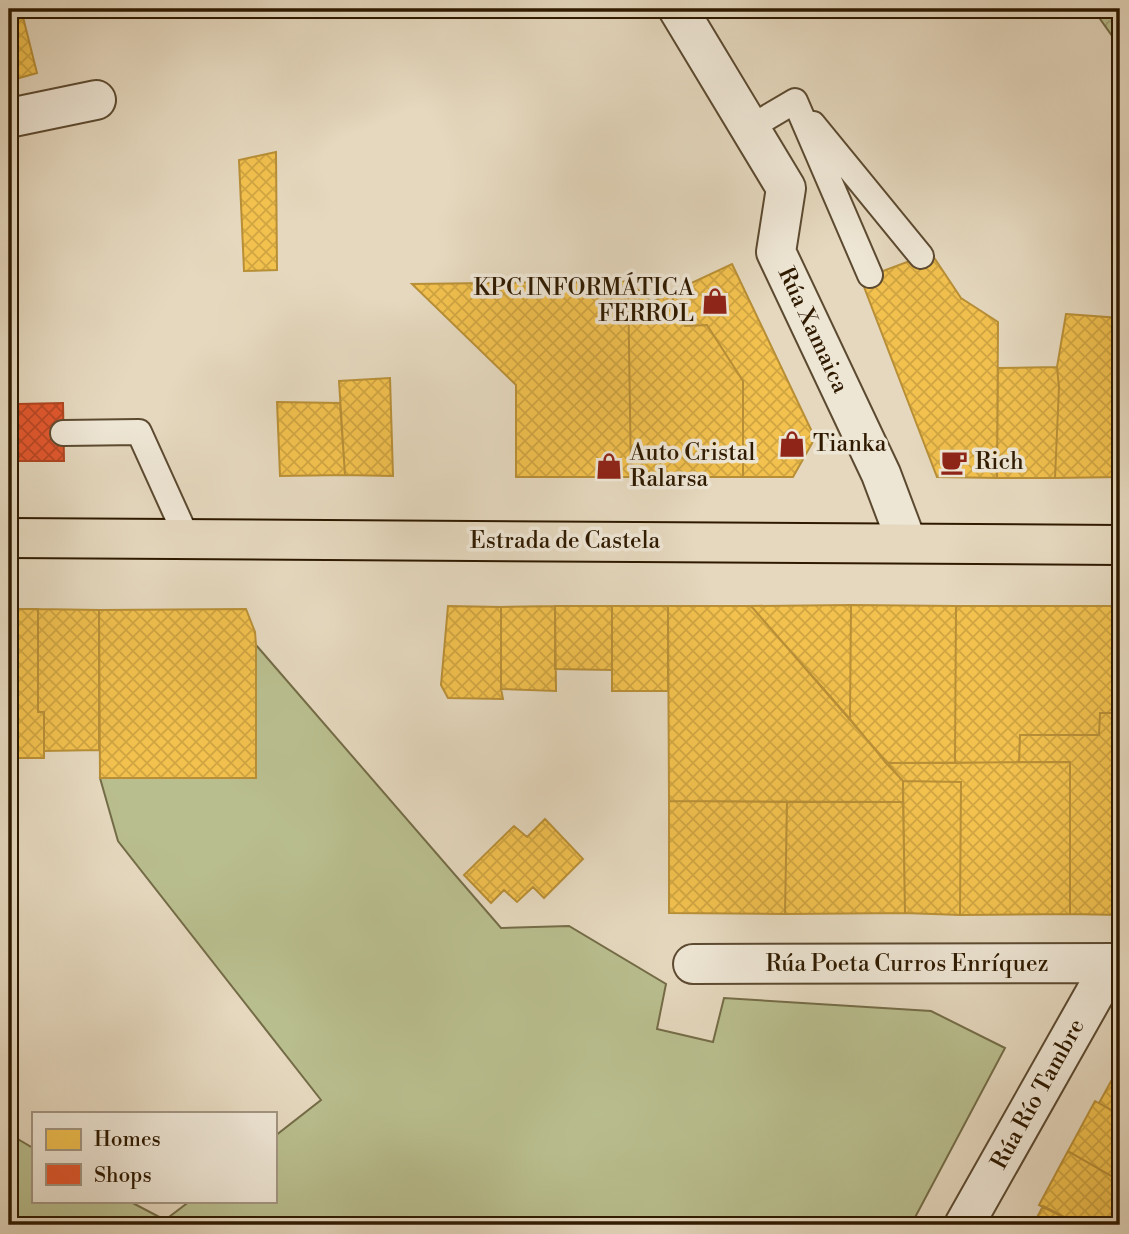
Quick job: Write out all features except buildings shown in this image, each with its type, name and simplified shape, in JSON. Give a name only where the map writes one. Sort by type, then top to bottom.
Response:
[{"type":"main road","name":"Estrada de Castela","points":[[9,538],[1120,545]]},
{"type":"street","name":"Rúa Xamaica","points":[[678,9],[786,188],[776,251],[881,474],[907,543]]},
{"type":"street","points":[[9,118],[96,100]]},
{"type":"street","name":"Rúa Poeta Curros Enríquez","points":[[693,964],[1116,963]]},
{"type":"street","name":"Rúa Río Tambre","points":[[964,1225],[1116,963]]},
{"type":"lane","points":[[751,127],[795,101]]},
{"type":"lane","points":[[795,101],[921,256]]},
{"type":"lane","points":[[795,101],[870,275]]},
{"type":"lane","points":[[63,433],[139,432],[187,540]]},
{"type":"green space","points":[[1093,9],[1120,9],[1120,47]]},
{"type":"green space","points":[[256,645],[501,928],[569,926],[666,984],[657,1029],[713,1042],[724,998],[931,1011],[1005,1048],[911,1225],[9,1225],[9,1134],[32,1147],[32,1202],[131,1202],[165,1220],[189,1202],[276,1202],[276,1135],[321,1100],[118,841],[100,778],[256,778]]},
{"type":"place","name":"KPC INFORMÁTICA FERROL","points":[[715,301]]},
{"type":"place","name":"Tianka","points":[[792,444]]},
{"type":"place","name":"Rich","points":[[954,462]]},
{"type":"place","name":"Auto Cristal Ralarsa","points":[[609,466]]}]
